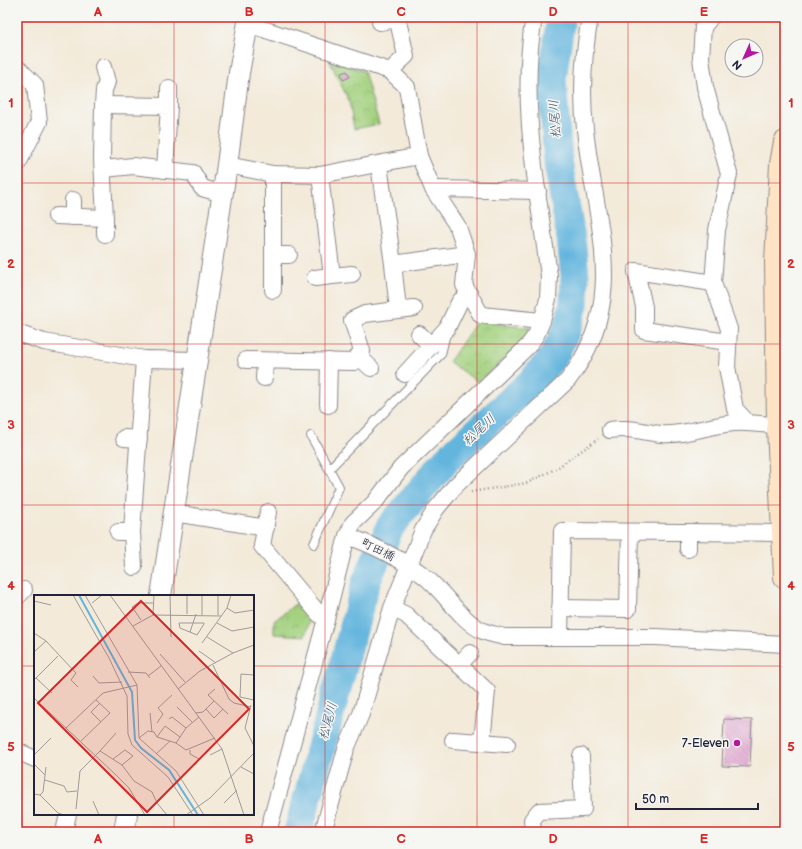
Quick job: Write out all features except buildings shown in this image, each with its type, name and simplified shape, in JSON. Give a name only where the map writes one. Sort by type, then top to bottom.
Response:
[{"type":"main road","points":[[785,142],[781,164],[776,262],[785,577]]},
{"type":"street","points":[[268,832],[353,523],[375,502],[401,468],[528,346],[536,335],[542,321],[548,299],[549,276],[528,103],[529,47],[534,17]]},
{"type":"street","points":[[324,832],[346,749],[361,714],[392,608],[407,564],[423,530],[436,508],[455,486],[568,380],[582,363],[600,321],[604,294],[605,263],[587,145],[582,96],[583,56],[590,17]]},
{"type":"street","points":[[711,17],[703,27],[701,58],[705,87],[729,174],[717,230],[713,283],[728,329],[727,367],[735,409],[748,423]]},
{"type":"street","points":[[380,22],[397,18],[406,56],[390,71]]},
{"type":"street","points":[[161,595],[196,360],[223,194],[239,73],[249,20],[390,71],[407,87],[419,156],[432,189],[458,227],[467,254],[464,284],[481,315],[542,321]]},
{"type":"street","points":[[17,67],[35,84],[39,122],[17,165]]},
{"type":"street","points":[[56,216],[73,217],[105,226],[104,169],[102,159],[103,105],[104,90],[107,82],[103,67]]},
{"type":"street","points":[[165,170],[169,88]]},
{"type":"street","points":[[103,105],[169,106]]},
{"type":"street","points":[[227,165],[273,174],[320,175],[380,165],[419,156]]},
{"type":"street","points":[[380,165],[398,309]]},
{"type":"street","points":[[104,169],[133,166],[192,173],[202,188],[223,194]]},
{"type":"street","points":[[273,174],[281,255],[273,290]]},
{"type":"street","points":[[320,175],[332,276]]},
{"type":"street","points":[[432,189],[538,191]]},
{"type":"street","points":[[73,200],[73,217]]},
{"type":"street","points":[[393,264],[467,254]]},
{"type":"street","points":[[713,283],[636,271],[644,306],[644,330],[728,342]]},
{"type":"street","points":[[314,278],[352,274]]},
{"type":"street","points":[[405,374],[447,328],[460,301],[470,294]]},
{"type":"street","points":[[246,360],[354,362],[362,351],[352,320],[365,314],[414,308]]},
{"type":"street","points":[[17,333],[44,342],[144,359],[196,360]]},
{"type":"street","points":[[419,334],[431,345]]},
{"type":"street","points":[[358,356],[371,368]]},
{"type":"street","points":[[134,567],[125,532],[131,439],[144,359]]},
{"type":"street","points":[[264,378],[265,361]]},
{"type":"street","points":[[328,406],[329,361]]},
{"type":"street","points":[[610,430],[627,428],[663,434],[697,430],[738,422],[781,426]]},
{"type":"street","points":[[268,512],[262,546],[319,614],[326,619]]},
{"type":"street","points":[[174,513],[266,528]]},
{"type":"street","points":[[560,637],[562,531],[784,533]]},
{"type":"street","points":[[560,608],[628,609],[630,532]]},
{"type":"street","points":[[688,532],[688,549]]},
{"type":"street","name":"町田橋","points":[[350,537],[407,564],[434,584],[467,619],[483,631],[504,637],[656,637],[785,644]]},
{"type":"street","points":[[392,608],[406,615],[487,691],[482,742]]},
{"type":"street","points":[[459,665],[470,653]]},
{"type":"street","points":[[453,740],[507,744]]},
{"type":"street","points":[[17,751],[34,759]]},
{"type":"street","points":[[533,832],[532,820],[539,811],[583,809],[581,756]]},
{"type":"street","points":[[64,832],[68,815]]},
{"type":"street","points":[[124,832],[127,815]]},
{"type":"lane","points":[[330,468],[441,354],[447,328]]},
{"type":"lane","points":[[311,436],[340,487],[314,544]]},
{"type":"path","points":[[455,486],[460,494],[493,490],[527,483],[557,468],[610,430]]},
{"type":"green space","points":[[329,60],[364,71],[379,124],[354,129],[349,101]]},
{"type":"green space","points":[[477,321],[530,328],[528,337],[478,382],[449,362]]},
{"type":"green space","points":[[299,601],[311,614],[305,636],[274,634],[274,621]]},
{"type":"waterway","name":"松尾川","points":[[298,832],[366,582],[390,527],[446,460],[531,382],[553,357],[567,329],[574,305],[575,276],[571,238],[558,162],[552,79],[561,17]]},
{"type":"place","name":"7-Eleven","points":[[737,743]]}]
